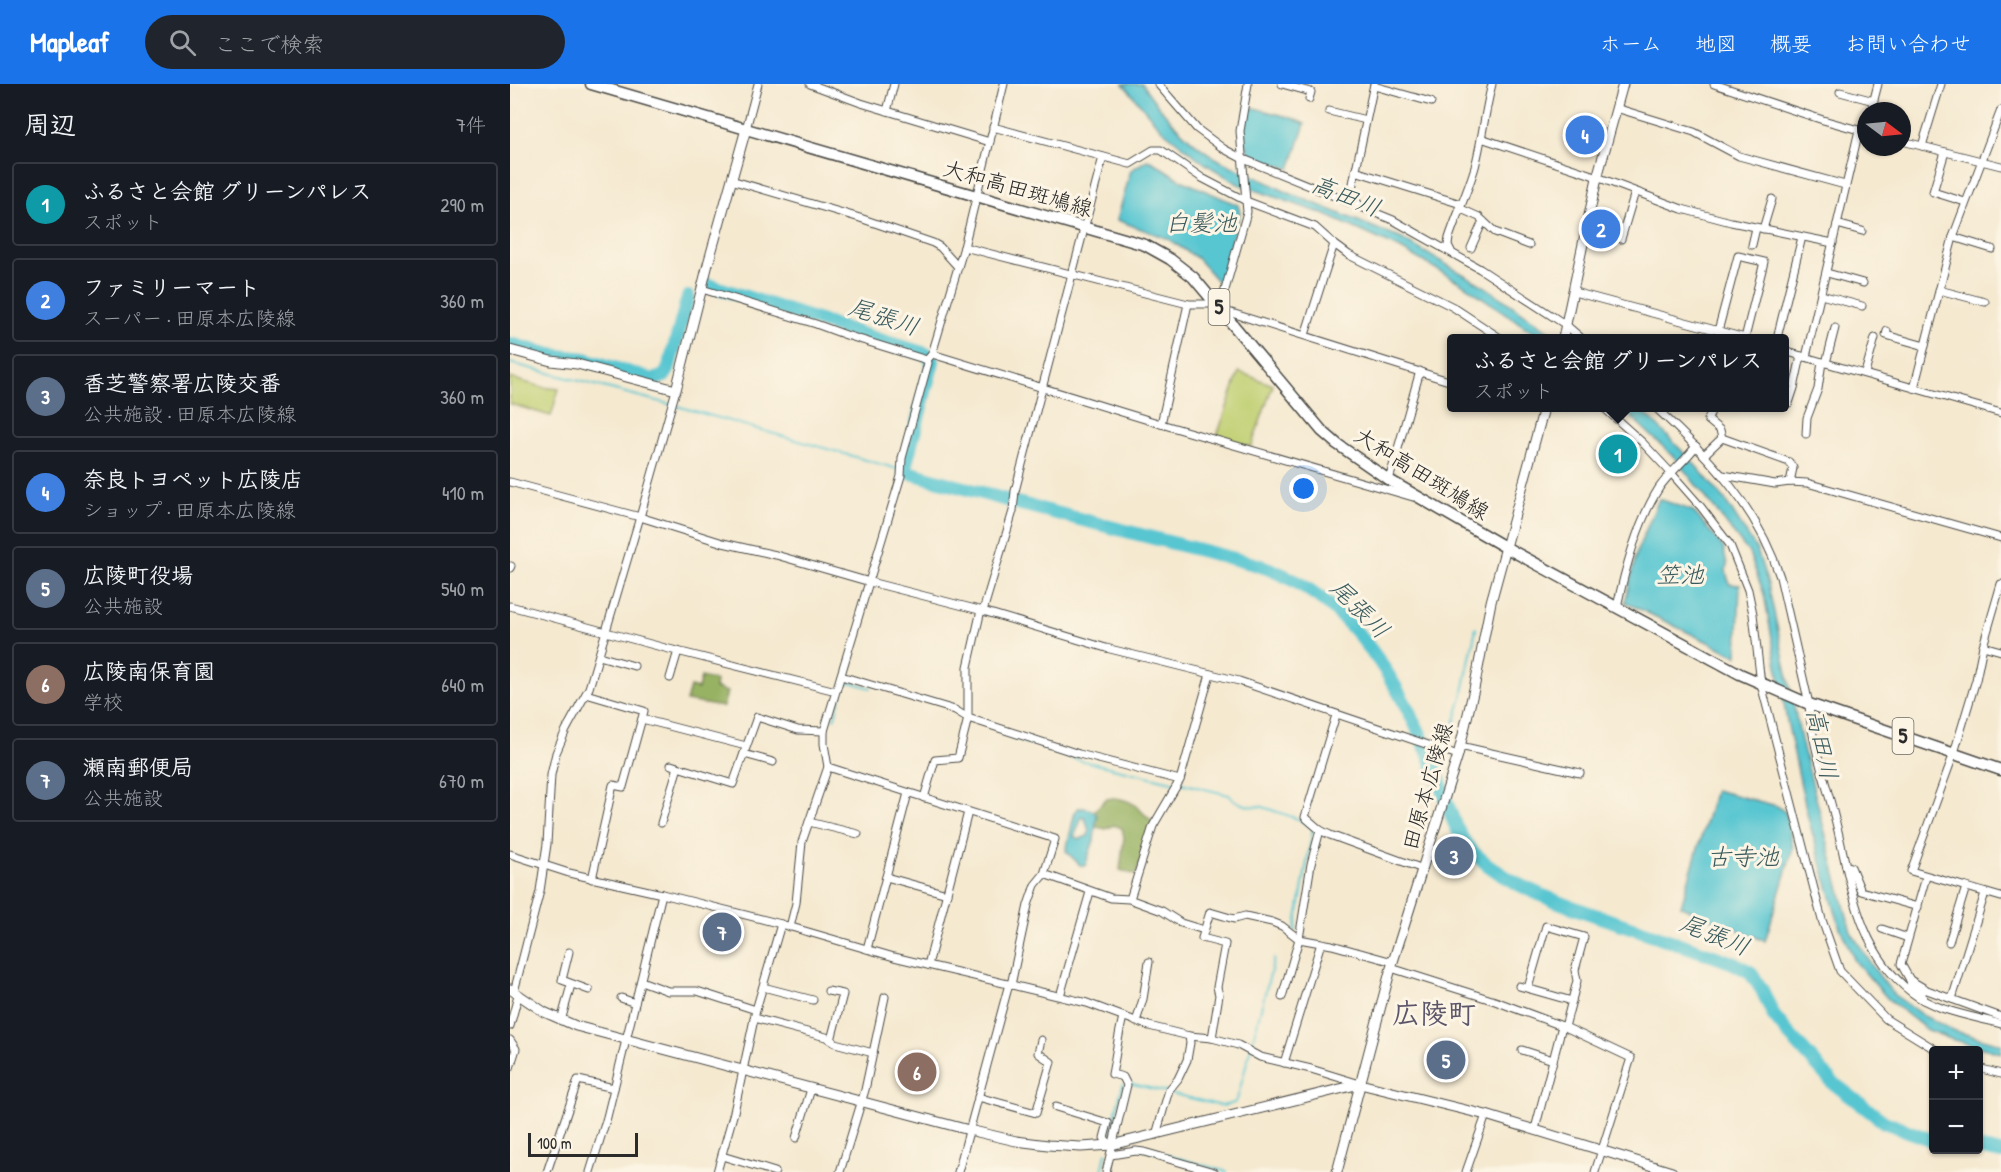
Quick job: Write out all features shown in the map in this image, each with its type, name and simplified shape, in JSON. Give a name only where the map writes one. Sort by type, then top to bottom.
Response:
[{"type":"main road","name":"大和高田斑鳩線","points":[[591,84],[1145,245],[1170,259],[1193,276],[1322,431],[1336,444],[1389,480],[1505,547],[1764,685],[1807,703],[2001,770]]},
{"type":"street","points":[[510,1026],[514,992],[538,903],[547,844],[554,760],[566,730],[586,694],[599,656],[670,412],[758,84]]},
{"type":"street","points":[[810,84],[887,111],[990,142]]},
{"type":"street","points":[[887,111],[894,84]]},
{"type":"street","points":[[790,927],[796,903],[800,852],[828,767],[824,731],[901,476],[901,462],[929,358],[964,247],[1004,84]]},
{"type":"street","points":[[1158,84],[1197,129],[1242,161],[1393,220],[1451,251],[1565,331],[1598,178],[1623,84]]},
{"type":"street","points":[[1219,306],[1247,217],[1240,131],[1248,84]]},
{"type":"street","points":[[1282,84],[1311,92],[1309,99]]},
{"type":"street","points":[[1451,251],[1448,244],[1449,238],[1474,169],[1492,84]]},
{"type":"street","points":[[1714,84],[1857,129]]},
{"type":"street","points":[[1840,92],[1874,101],[1878,84]]},
{"type":"street","points":[[1922,146],[1941,84]]},
{"type":"street","points":[[1359,205],[1351,193],[1374,85],[1431,102]]},
{"type":"street","points":[[1616,108],[1694,132],[1739,156],[1845,185]]},
{"type":"street","points":[[1914,388],[1953,237],[2001,110]]},
{"type":"street","points":[[1329,111],[1366,120]]},
{"type":"street","points":[[993,128],[1130,164],[1154,150],[1161,150],[1202,178],[1315,227],[1334,244],[1387,275],[1453,307],[1493,334]]},
{"type":"street","points":[[1481,138],[1682,209],[1833,243]]},
{"type":"street","points":[[1911,143],[2001,166]]},
{"type":"street","points":[[1789,403],[1827,273],[1845,185],[1857,147]]},
{"type":"street","points":[[1945,152],[1934,192],[1965,202]]},
{"type":"street","points":[[924,798],[935,760],[958,758],[968,718],[968,667],[982,610],[1014,507],[1042,388],[1103,156]]},
{"type":"street","points":[[1355,171],[1460,206],[1495,231],[1529,245]]},
{"type":"street","points":[[731,180],[860,218],[933,243],[940,247],[958,267]]},
{"type":"street","points":[[1621,239],[1635,192]]},
{"type":"street","points":[[1752,245],[1772,199]]},
{"type":"street","points":[[1471,248],[1483,221]]},
{"type":"street","points":[[1837,224],[1862,231]]},
{"type":"street","points":[[1778,334],[1802,237]]},
{"type":"street","points":[[1953,237],[1992,249]]},
{"type":"street","points":[[1305,335],[1334,244]]},
{"type":"street","points":[[964,247],[1188,304],[1219,306],[1447,380]]},
{"type":"street","points":[[1718,331],[1738,256],[1764,262],[1746,334]]},
{"type":"street","points":[[1827,273],[1863,283]]},
{"type":"street","points":[[702,289],[846,335],[1042,388],[1385,491],[1424,500]]},
{"type":"street","points":[[1939,290],[1985,302]]},
{"type":"street","points":[[1574,292],[1726,334]]},
{"type":"street","points":[[1821,295],[1862,306]]},
{"type":"street","points":[[1161,424],[1188,304]]},
{"type":"street","points":[[1806,434],[1807,418],[1818,389],[1835,328]]},
{"type":"street","points":[[1887,331],[1886,336],[1925,346]]},
{"type":"street","points":[[1865,373],[1875,338]]},
{"type":"street","points":[[510,350],[551,361],[577,364],[675,394]]},
{"type":"street","points":[[1789,352],[2001,413]]},
{"type":"street","points":[[1389,480],[1420,371]]},
{"type":"street","name":"田原本広陵線","points":[[1337,1172],[1392,965],[1450,782],[1450,751],[1474,689],[1491,602],[1543,412]]},
{"type":"street","points":[[1608,412],[1673,472],[1730,545],[1739,564],[1753,614],[1764,685],[1822,920],[1840,971],[1886,1020],[1929,1046]]},
{"type":"street","points":[[1660,412],[1694,449],[1705,454],[1723,475],[1764,535],[1774,557],[1810,724],[1857,910],[1873,947],[1898,979],[1923,1000],[2001,1024]]},
{"type":"street","points":[[1711,412],[1708,420],[1720,430],[1722,438]]},
{"type":"street","points":[[1705,454],[1722,438]]},
{"type":"street","points":[[1722,438],[1790,462],[1793,468],[1790,482]]},
{"type":"street","points":[[1617,607],[1636,539],[1660,487],[1694,449]]},
{"type":"street","points":[[1723,475],[1775,484],[1807,483],[2001,538]]},
{"type":"street","points":[[510,482],[640,517],[723,543],[982,610],[1106,648],[1239,681],[1417,742],[1450,751],[1580,773]]},
{"type":"street","points":[[2001,584],[1976,680],[1911,871],[2001,897]]},
{"type":"street","points":[[510,606],[836,691]]},
{"type":"street","points":[[1983,646],[2001,651]]},
{"type":"street","points":[[670,678],[678,651]]},
{"type":"street","points":[[599,656],[634,666]]},
{"type":"street","points":[[1131,896],[1153,826],[1180,780],[1210,674]]},
{"type":"street","points":[[841,676],[955,710],[968,718],[1079,753],[1180,780]]},
{"type":"street","points":[[586,694],[644,711],[623,787],[613,784],[592,879]]},
{"type":"street","points":[[1336,715],[1305,817],[1320,830],[1423,869]]},
{"type":"street","points":[[661,822],[674,766],[733,784],[757,717],[798,730],[824,731]]},
{"type":"street","points":[[642,719],[745,750],[773,762]]},
{"type":"street","points":[[828,767],[1055,839],[1044,874],[1035,885],[1028,905],[1010,984],[958,1172]]},
{"type":"street","points":[[867,949],[908,794]]},
{"type":"street","points":[[928,965],[968,812]]},
{"type":"street","points":[[809,822],[858,834]]},
{"type":"street","points":[[1282,997],[1299,939],[1311,864],[1320,830]]},
{"type":"street","points":[[510,854],[543,866],[592,879],[662,894],[928,965],[1098,1006],[1136,1022],[1189,1036],[1212,1038],[1238,1045],[1254,1054],[1284,1063],[1486,1115],[1672,1172]]},
{"type":"street","points":[[1846,866],[1851,867],[1861,891],[1918,907]]},
{"type":"street","points":[[1044,874],[1090,892],[1111,898],[1129,899],[1162,911],[1180,923],[1204,930]]},
{"type":"street","points":[[886,877],[946,894]]},
{"type":"street","points":[[1926,877],[1901,964],[1911,980],[1927,990],[2001,1017]]},
{"type":"street","points":[[1949,942],[1966,887]]},
{"type":"street","points":[[1060,996],[1090,892]]},
{"type":"street","points":[[1952,999],[1985,893]]},
{"type":"street","points":[[590,1172],[614,1088],[662,894]]},
{"type":"street","points":[[1212,1038],[1219,995],[1217,987],[1225,944],[1202,938],[1210,912],[1234,919],[1245,916],[1272,922],[1299,939],[1322,943],[1392,965],[1495,1001],[1563,1027],[1631,1058],[1595,1172]]},
{"type":"street","points":[[717,1172],[734,1112],[755,1014],[781,924]]},
{"type":"street","points":[[1528,988],[1546,926],[1584,937],[1575,970],[1577,981],[1572,1001],[1553,1060],[1535,1129]]},
{"type":"street","points":[[1882,929],[1908,938]]},
{"type":"street","points":[[1284,1063],[1322,943]]},
{"type":"street","points":[[569,952],[562,980],[589,990]]},
{"type":"street","points":[[1136,1022],[1143,999],[1149,962]]},
{"type":"street","points":[[1911,980],[1911,986],[1922,993],[1923,1000]]},
{"type":"street","points":[[641,981],[669,991],[698,991],[755,1014],[826,1037],[835,1043],[873,1053]]},
{"type":"street","points":[[561,1021],[572,985]]},
{"type":"street","points":[[1519,986],[1572,1001]]},
{"type":"street","points":[[763,987],[813,1000]]},
{"type":"street","points":[[828,991],[843,994],[831,1040]]},
{"type":"street","points":[[514,992],[561,1021],[626,1040],[969,1130],[1016,1141],[1048,1145],[1081,1147],[1156,1135],[1360,1084]]},
{"type":"street","points":[[840,1172],[862,1102],[885,997]]},
{"type":"street","points":[[621,998],[635,1003]]},
{"type":"street","points":[[1106,1172],[1126,1083],[1123,1077],[1112,1074],[1115,1048],[1123,1017]]},
{"type":"street","points":[[1156,1135],[1169,1092],[1187,1060],[1189,1036]]},
{"type":"street","points":[[978,1097],[1036,1113],[1051,1062],[1038,1053],[1041,1040]]},
{"type":"street","points":[[510,1068],[516,1049],[511,1041]]},
{"type":"street","points":[[1522,1050],[1553,1060]]},
{"type":"street","points":[[1983,1069],[2001,1074]]},
{"type":"street","points":[[547,1172],[578,1080],[614,1088]]},
{"type":"street","points":[[796,1138],[811,1089]]},
{"type":"street","points":[[1056,1107],[1108,1123],[1104,1138],[1113,1143],[1214,1172]]},
{"type":"street","points":[[1466,1172],[1486,1115]]},
{"type":"street","points":[[722,1156],[775,1172]]},
{"type":"green space","points":[[1239,372],[1273,385],[1251,447],[1217,436]]},
{"type":"green space","points":[[510,378],[559,389],[551,416],[510,404]]},
{"type":"green space","points":[[701,677],[716,681],[715,688],[727,692],[723,707],[686,701],[690,687],[698,689]]},
{"type":"green space","points":[[1114,798],[1133,803],[1153,822],[1136,875],[1120,870],[1124,837],[1122,828],[1114,825],[1106,829],[1096,827],[1097,816],[1094,811],[1106,799]]},
{"type":"water","points":[[1123,84],[1142,84],[1187,137],[1221,161],[1284,191],[1400,238],[1484,286],[1553,334],[1535,334],[1461,283],[1399,248],[1323,214],[1238,184],[1204,163],[1161,129]]},
{"type":"water","points":[[1247,106],[1292,118],[1305,124],[1290,169],[1251,156],[1244,132]]},
{"type":"water","name":"白髪池","points":[[1147,160],[1181,180],[1238,205],[1240,213],[1220,284],[1197,258],[1168,239],[1117,220],[1131,170]]},
{"type":"water","points":[[1626,412],[1644,412],[1691,460],[1725,500],[1757,550],[1768,584],[1802,744],[1851,932],[1893,994],[1924,1016],[1955,1031],[2001,1044],[2001,1053],[1983,1048],[1983,1046],[1950,1039],[1926,1029],[1888,999],[1855,961],[1840,928],[1808,818],[1787,721],[1764,594],[1749,553],[1675,458]]},
{"type":"water","name":"笠池","points":[[1659,499],[1693,511],[1723,547],[1729,584],[1740,585],[1737,656],[1625,602],[1637,551]]},
{"type":"water","name":"古寺池","points":[[1715,790],[1777,806],[1786,813],[1793,848],[1765,941],[1681,906]]},
{"type":"water","points":[[1078,808],[1086,808],[1097,815],[1094,840],[1085,866],[1080,865],[1066,851],[1075,812]],"holes":[[[1082,817],[1085,818],[1089,831],[1088,836],[1080,839],[1074,837]]]},
{"type":"waterway","name":"尾張川","points":[[709,285],[926,354],[933,361],[904,471],[1017,503],[1258,565],[1291,579],[1321,598],[1370,648],[1390,678],[1423,742],[1456,828],[1476,855],[1506,878],[1539,894],[1733,963],[1750,972],[1762,990],[1774,1016],[1832,1082],[1884,1122],[1929,1139]]},
{"type":"waterway","name":"尾張川","points":[[510,344],[551,355],[585,359],[653,380],[664,376],[668,370],[688,297]]},
{"type":"waterway","points":[[510,363],[684,408],[901,470]]},
{"type":"waterway","points":[[1438,777],[1462,697],[1476,628]]},
{"type":"waterway","points":[[834,719],[844,685],[850,682],[871,688]]},
{"type":"waterway","points":[[999,731],[1008,737],[1028,744],[1038,744],[1046,750],[1079,760],[1176,783]]},
{"type":"waterway","points":[[1181,783],[1229,795],[1243,804],[1260,806],[1298,819],[1313,828],[1295,931]]},
{"type":"waterway","points":[[1129,1083],[1222,1106],[1234,1103],[1237,1100],[1274,959]]},
{"type":"waterway","points":[[1123,1084],[1111,1131],[1124,1138]]},
{"type":"waterway","points":[[1122,1150],[1137,1147],[1227,1172]]},
{"type":"waterway","name":"尾張川","points":[[1983,1149],[2001,1153]]},
{"type":"waterway","points":[[1102,1172],[1106,1153],[1108,1153]]},
{"type":"place","name":"奈良トヨペット広陵店","points":[[1585,135]]},
{"type":"place","name":"ファミリーマート","points":[[1601,229]]},
{"type":"place","name":"ふるさと会館 グリーンパレス","points":[[1618,454]]},
{"type":"place","name":"香芝警察署広陵交番","points":[[1454,856]]},
{"type":"place","name":"瀬南郵便局","points":[[722,932]]},
{"type":"place","name":"広陵町役場","points":[[1446,1060]]},
{"type":"place","name":"広陵南保育園","points":[[917,1072]]},
{"type":"district","name":"広陵町","points":[[1434,1013]]},
{"type":"water label","name":"高田川","points":[[1346,196]]},
{"type":"water label","name":"高田川","points":[[1822,744]]}]
